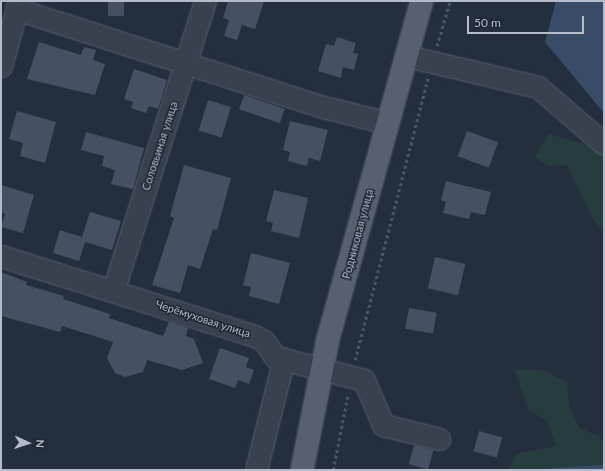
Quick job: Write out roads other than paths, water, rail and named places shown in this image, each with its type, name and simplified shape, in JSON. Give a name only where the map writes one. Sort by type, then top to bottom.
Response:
[{"type":"main road","name":"Родниковая улица","points":[[302,470],[322,367],[422,1]]},
{"type":"street","name":"Соловьиная улица","points":[[113,291],[187,64],[205,1]]},
{"type":"street","points":[[1,66],[17,5],[187,64],[388,123]]},
{"type":"street","points":[[407,56],[538,87],[604,144]]},
{"type":"street","name":"Черёмуховая улица","points":[[1,256],[255,336],[264,341],[275,357],[322,367],[364,380],[383,425],[439,440]]},
{"type":"street","points":[[256,470],[284,358]]},
{"type":"water","points":[[556,1],[604,1],[604,113],[545,42]]},
{"type":"waterway","points":[[552,470],[604,467]]}]
